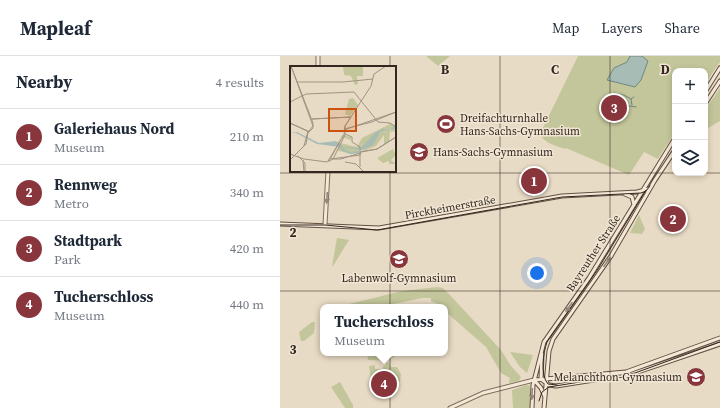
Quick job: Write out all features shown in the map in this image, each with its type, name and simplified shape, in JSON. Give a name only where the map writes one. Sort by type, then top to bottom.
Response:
[{"type":"main road","points":[[708,87],[720,68]]},
{"type":"main road","points":[[708,99],[720,81]]},
{"type":"main road","name":"Bayreuther Straße","points":[[532,408],[534,380],[542,347],[634,207],[674,140]]},
{"type":"main road","name":"Bayreuther Straße","points":[[544,408],[547,384],[548,354],[554,337],[611,256],[649,189],[672,154]]},
{"type":"main road","points":[[325,225],[328,172]]},
{"type":"main road","name":"Pirckheimerstraße","points":[[280,224],[325,225],[366,229],[379,228],[562,196],[643,192],[649,189]]},
{"type":"main road","points":[[643,192],[645,197]]},
{"type":"main road","points":[[624,193],[632,197],[634,207]]},
{"type":"main road","points":[[450,408],[483,393],[534,380],[628,372],[720,338]]},
{"type":"main road","points":[[542,347],[540,373],[541,380],[547,384],[558,386],[628,375],[720,344]]},
{"type":"main road","points":[[534,380],[541,388],[545,398]]},
{"type":"green space","points":[[426,56],[450,56],[438,66]]},
{"type":"green space","points":[[578,56],[720,56],[720,62],[708,80],[708,68],[672,68],[672,137],[658,159],[644,152],[629,175],[566,148],[565,149],[551,144],[544,140],[540,134]]},
{"type":"green space","points":[[720,88],[720,121],[708,128],[708,106]]},
{"type":"green space","points":[[639,215],[645,229],[642,234],[630,233]]},
{"type":"green space","points":[[337,238],[349,240],[332,266]]},
{"type":"green space","points":[[437,287],[443,288],[501,350],[511,366],[521,377],[519,381],[509,383],[510,378],[501,373],[486,347],[448,314],[448,304],[438,304],[431,301],[431,298],[422,298],[394,304],[349,304],[402,291]]},
{"type":"green space","points":[[312,322],[315,322],[314,333],[304,341],[301,341],[299,332]]},
{"type":"green space","points":[[510,352],[533,355],[527,373],[520,367]]},
{"type":"green space","points":[[367,356],[394,356],[388,360],[368,360]]},
{"type":"green space","points":[[386,363],[389,363],[391,367],[397,367],[401,374],[400,382],[375,378],[375,388],[372,388],[369,366],[375,365],[375,369],[383,369],[383,366],[386,365]]},
{"type":"green space","points":[[340,382],[353,405],[353,408],[345,408],[331,387]]},
{"type":"green space","points":[[527,385],[530,386],[530,408],[513,408],[512,390]]},
{"type":"water","points":[[630,56],[642,56],[648,61],[641,80],[635,87],[607,80],[614,68],[627,62]]},
{"type":"waterway","points":[[623,95],[614,93],[623,105],[636,107]]},
{"type":"waterway","points":[[624,95],[631,99],[632,105]]},
{"type":"tram line","points":[[280,225],[325,225],[377,230],[562,197],[641,193],[646,191],[650,186]]},
{"type":"tram line","points":[[557,385],[548,384],[545,380],[543,358],[547,342],[598,269],[646,190]]},
{"type":"tram line","points":[[539,401],[542,392],[549,387],[635,373],[720,342]]},
{"type":"place","name":"Stadtpark","points":[[614,108]]},
{"type":"place","name":"Dreifachturnhalle Hans-Sachs-Gymnasium","points":[[446,124]]},
{"type":"place","name":"Hans-Sachs-Gymnasium","points":[[419,152]]},
{"type":"place","name":"Galeriehaus Nord","points":[[534,181]]},
{"type":"place","name":"Rennweg","points":[[673,219]]},
{"type":"place","name":"Labenwolf-Gymnasium","points":[[399,259]]},
{"type":"place","name":"Melanchthon-Gymnasium","points":[[696,377]]},
{"type":"place","name":"Tucherschloss","points":[[384,384]]}]
